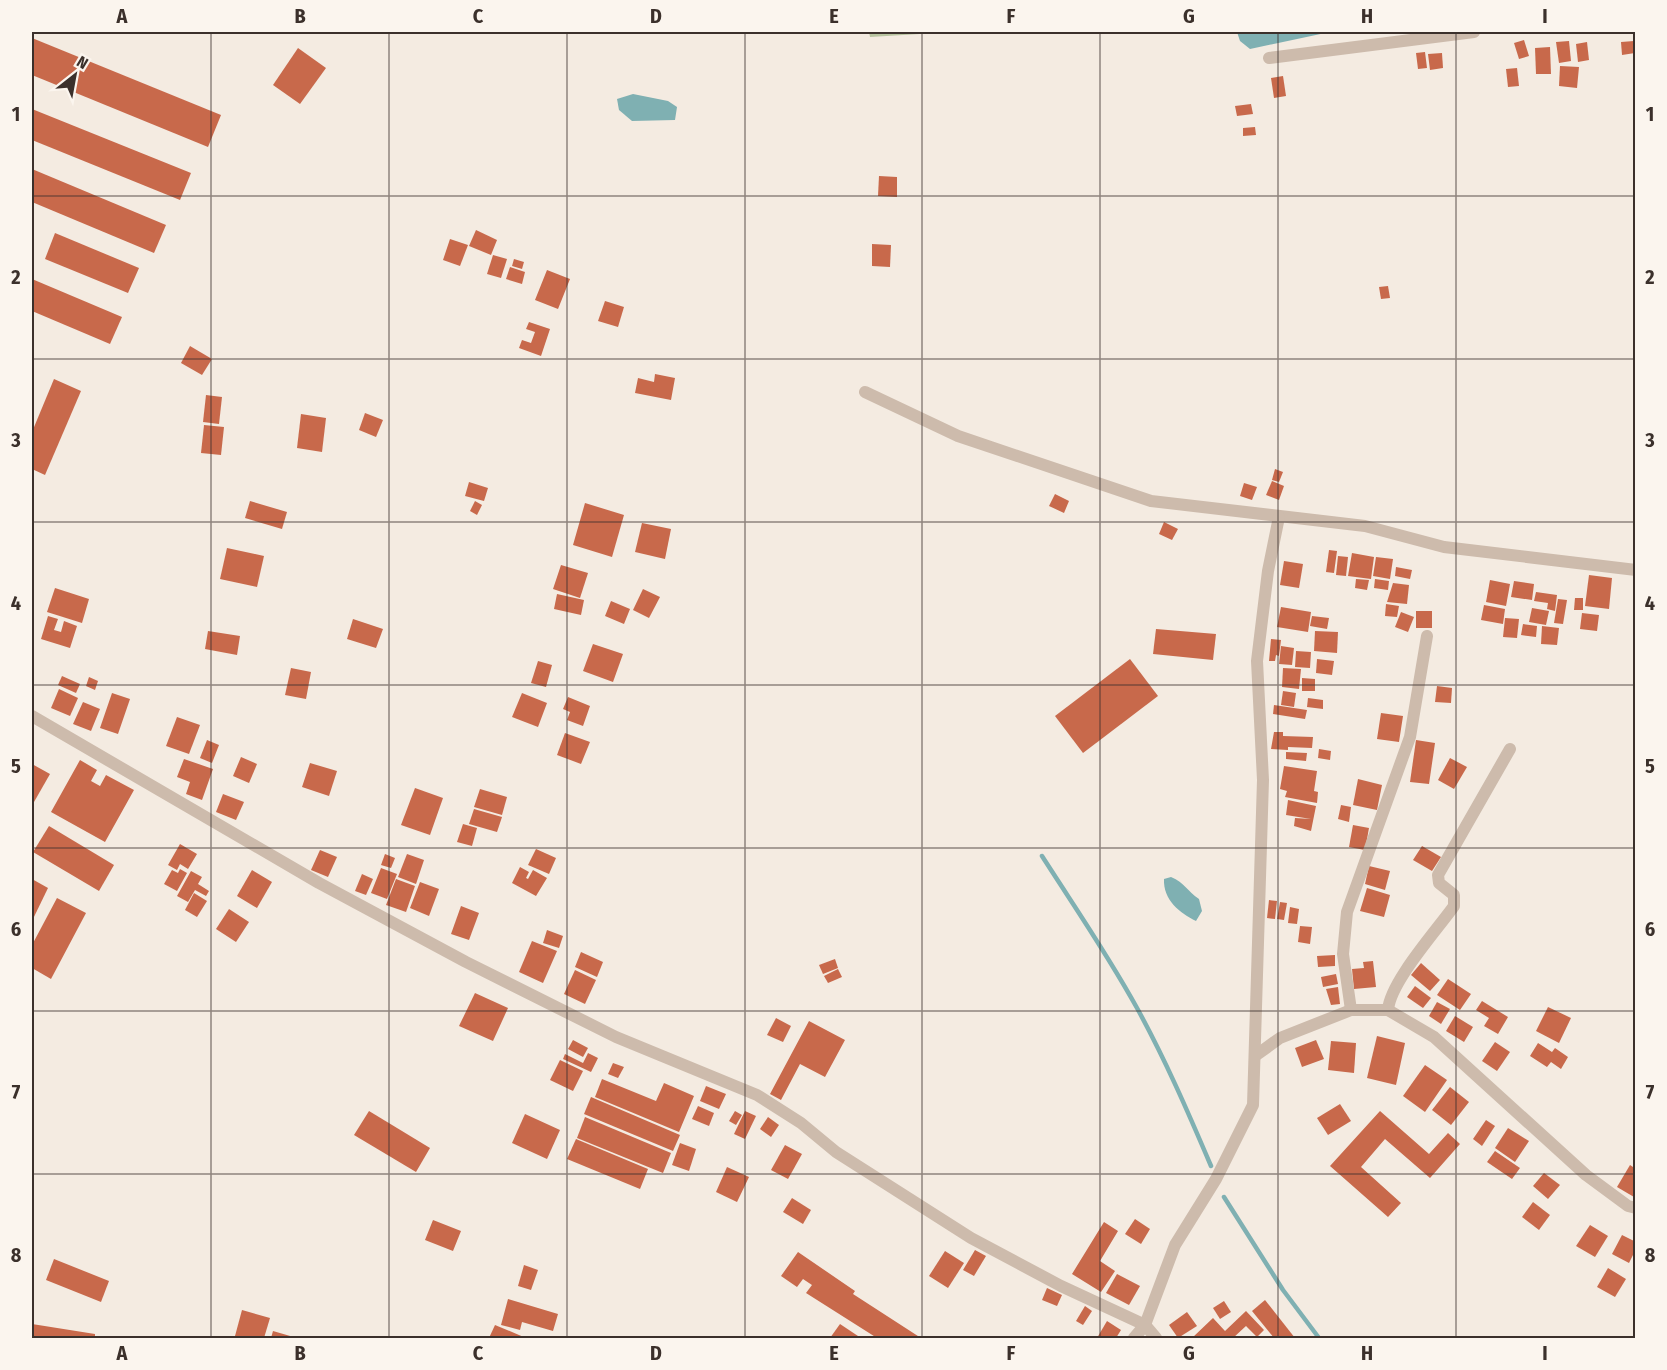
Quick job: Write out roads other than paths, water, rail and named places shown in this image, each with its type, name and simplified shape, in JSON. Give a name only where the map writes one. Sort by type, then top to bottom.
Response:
[{"type":"street","points":[[1269,58],[1474,32]]},
{"type":"street","points":[[865,392],[958,436],[1151,501],[1365,526],[1444,547],[1635,570]]},
{"type":"street","points":[[1134,1338],[1145,1325],[1175,1245],[1216,1179],[1253,1105],[1263,780],[1257,662],[1268,571],[1279,517]]},
{"type":"street","points":[[1351,1010],[1343,954],[1347,912],[1410,737],[1427,636]]},
{"type":"street","points":[[32,716],[320,883],[466,962],[616,1037],[757,1095],[801,1123],[836,1152],[971,1238],[1061,1286],[1145,1325],[1156,1338]]},
{"type":"street","points":[[1388,1010],[1389,999],[1404,973],[1454,906],[1454,895],[1439,883],[1438,875],[1456,848],[1510,749]]},
{"type":"street","points":[[1255,1056],[1280,1038],[1351,1010],[1388,1010],[1434,1037],[1586,1175],[1628,1206],[1635,1208]]},
{"type":"water","points":[[1237,32],[1330,32],[1250,49],[1240,41]]},
{"type":"water","points":[[633,94],[668,101],[677,107],[675,120],[632,121],[619,110],[617,99]]},
{"type":"water","points":[[1171,877],[1199,899],[1202,911],[1196,921],[1179,910],[1169,899],[1164,887],[1164,879]]},
{"type":"waterway","points":[[1042,856],[1103,950],[1137,1008],[1167,1066],[1211,1166]]},
{"type":"waterway","points":[[1224,1197],[1283,1290],[1319,1338]]}]
